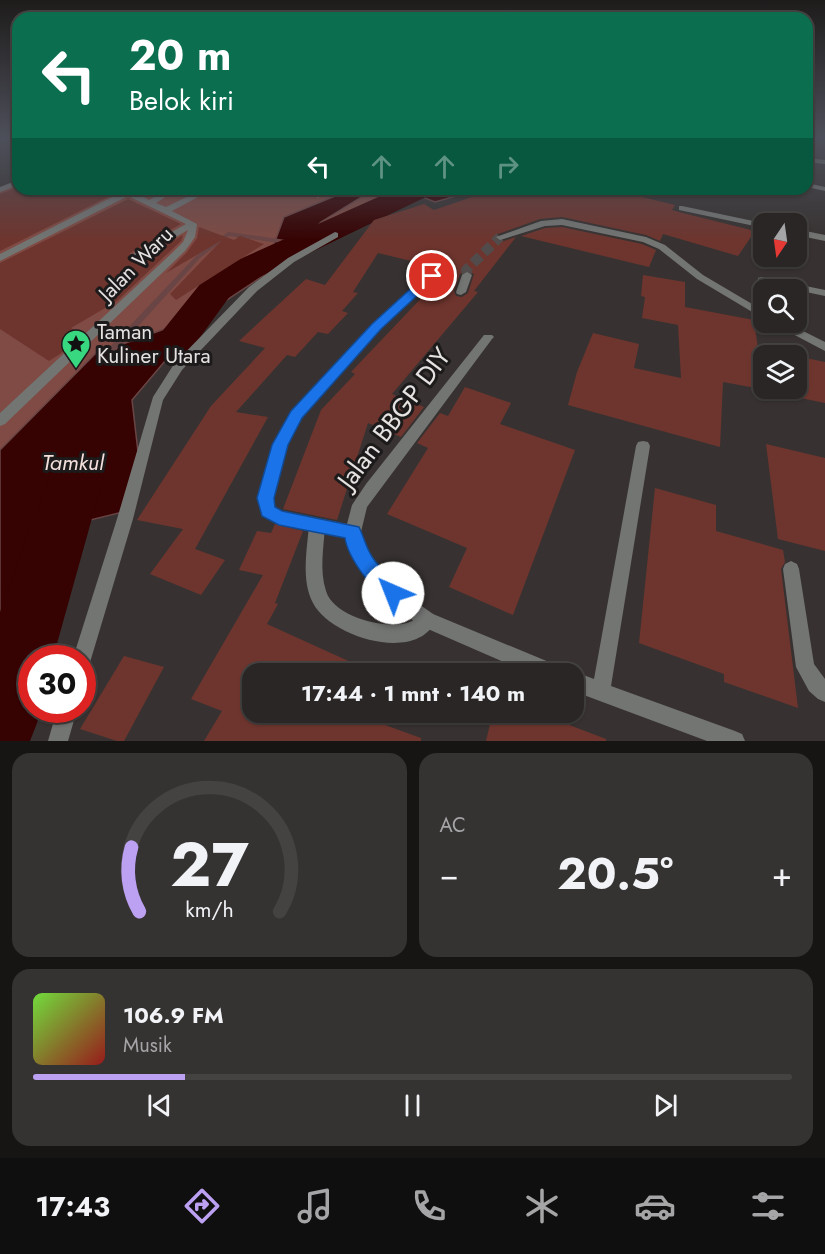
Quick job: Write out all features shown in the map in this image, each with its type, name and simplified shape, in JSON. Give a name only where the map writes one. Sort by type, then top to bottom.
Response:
[{"type":"street","points":[[0,258],[118,195]]},
{"type":"street","name":"Jalan Waru","points":[[0,421],[184,246],[193,233],[193,224],[134,195]]},
{"type":"street","points":[[151,202],[163,195]]},
{"type":"street","points":[[167,210],[197,195]]},
{"type":"street","points":[[682,208],[753,223]]},
{"type":"street","points":[[500,237],[544,222],[562,222],[646,240],[662,247],[700,277],[753,309]]},
{"type":"street","points":[[134,257],[193,224]]},
{"type":"street","points":[[807,234],[825,238]]},
{"type":"street","points":[[87,645],[128,510],[157,400],[178,368],[252,289],[291,260],[335,235]]},
{"type":"street","points":[[461,292],[467,275]]},
{"type":"street","points":[[432,276],[377,327],[297,415],[280,445],[265,498],[268,511],[279,517],[353,532],[355,545],[368,567],[403,603],[427,620],[528,663]]},
{"type":"street","points":[[807,289],[825,293]]},
{"type":"street","points":[[797,333],[825,347]]},
{"type":"street","name":"Jalan BBGP DIY","points":[[353,532],[360,505],[371,488],[488,337]]},
{"type":"street","points":[[601,691],[642,447]]},
{"type":"street","points":[[317,525],[318,597],[326,609],[341,620],[372,633],[415,630],[427,620]]},
{"type":"street","points":[[791,569],[805,667],[816,684],[825,692]]},
{"type":"street","points":[[584,685],[735,741]]},
{"type":"street","points":[[58,741],[64,723]]},
{"type":"path","points":[[317,197],[322,195]]},
{"type":"shaded area","name":"Taman Kuliner Utara","points":[[12,186],[12,195],[403,195],[222,281],[81,461],[0,460],[0,191]]},
{"type":"water","name":"Tamkul","points":[[337,195],[365,195],[321,222],[278,266],[204,315],[132,400],[138,452],[123,512],[45,531],[27,645],[18,645],[18,698],[11,741],[0,741],[0,450],[95,354],[170,327],[216,291],[270,255],[284,217]]},
{"type":"water","name":"Tamkul","points":[[417,195],[460,195],[435,202]]},
{"type":"building","points":[[12,189],[12,195],[112,195],[0,251],[0,194]]},
{"type":"building","points":[[478,195],[634,195],[675,205],[672,210],[753,230],[753,234],[738,256],[663,234],[660,241],[646,235],[562,217],[540,219],[495,235],[495,239],[501,242],[516,237],[474,291],[478,292],[392,394],[424,407],[401,437],[368,423],[337,520],[283,509],[321,410],[355,374],[351,372],[448,270],[378,253],[353,292],[358,293],[342,311],[348,313],[328,334],[318,332],[295,357],[287,355],[236,412],[268,417],[195,549],[225,560],[201,595],[150,574],[183,529],[137,520],[211,406],[265,348],[239,341],[306,279],[325,285],[374,220],[424,204],[434,210]],"holes":[[[466,270],[474,274],[468,293],[462,297],[456,296],[454,291],[460,274]]]},
{"type":"building","points":[[128,199],[181,224],[130,253],[129,261],[138,261],[183,235],[181,241],[117,301],[71,328],[82,334],[49,361],[0,329],[0,263]]},
{"type":"building","points":[[199,227],[234,240],[240,236],[264,244],[176,300],[170,294],[222,240],[166,273],[187,252],[197,238]]},
{"type":"building","points":[[562,227],[642,244],[656,250],[649,267],[521,236],[545,228]]},
{"type":"building","points":[[643,275],[685,282],[685,307],[753,320],[753,333],[756,333],[757,345],[753,345],[753,387],[723,382],[720,447],[568,405],[577,372],[593,333],[639,344],[634,368],[681,378],[678,325],[642,318],[645,297],[641,296]]},
{"type":"building","points":[[807,358],[825,362],[825,403],[806,399]]},
{"type":"building","points":[[465,387],[511,403],[500,424],[575,450],[513,615],[449,587],[467,548],[387,514],[428,448],[417,443],[440,413],[448,416]]},
{"type":"building","points":[[766,444],[825,458],[825,551],[778,539]]},
{"type":"building","points":[[655,488],[716,505],[716,531],[783,550],[785,562],[781,569],[798,708],[724,682],[724,674],[639,643]]},
{"type":"building","points":[[275,524],[303,531],[275,603],[278,604],[267,624],[353,663],[242,663],[242,723],[379,723],[421,738],[421,741],[204,741],[222,711],[191,699],[263,575],[239,570],[257,531],[271,533]]},
{"type":"building","points":[[124,656],[164,667],[124,741],[117,741],[80,729],[84,723],[96,723],[96,702]]},
{"type":"building","points":[[490,723],[564,723],[606,739],[606,741],[486,741]]},
{"type":"waterway","points":[[173,344],[222,281],[407,195]]},
{"type":"waterway","points":[[110,352],[198,257],[228,234],[301,244]]},
{"type":"waterway","points":[[0,723],[5,699],[79,468]]},
{"type":"tunnel","points":[[467,275],[466,270],[500,237]]},
{"type":"place","name":"Taman Kuliner Utara","points":[[76,370]]},
{"type":"route","points":[[393,593],[368,567],[355,545],[353,532],[279,517],[268,511],[265,498],[280,445],[297,415],[377,327],[432,276]]}]
